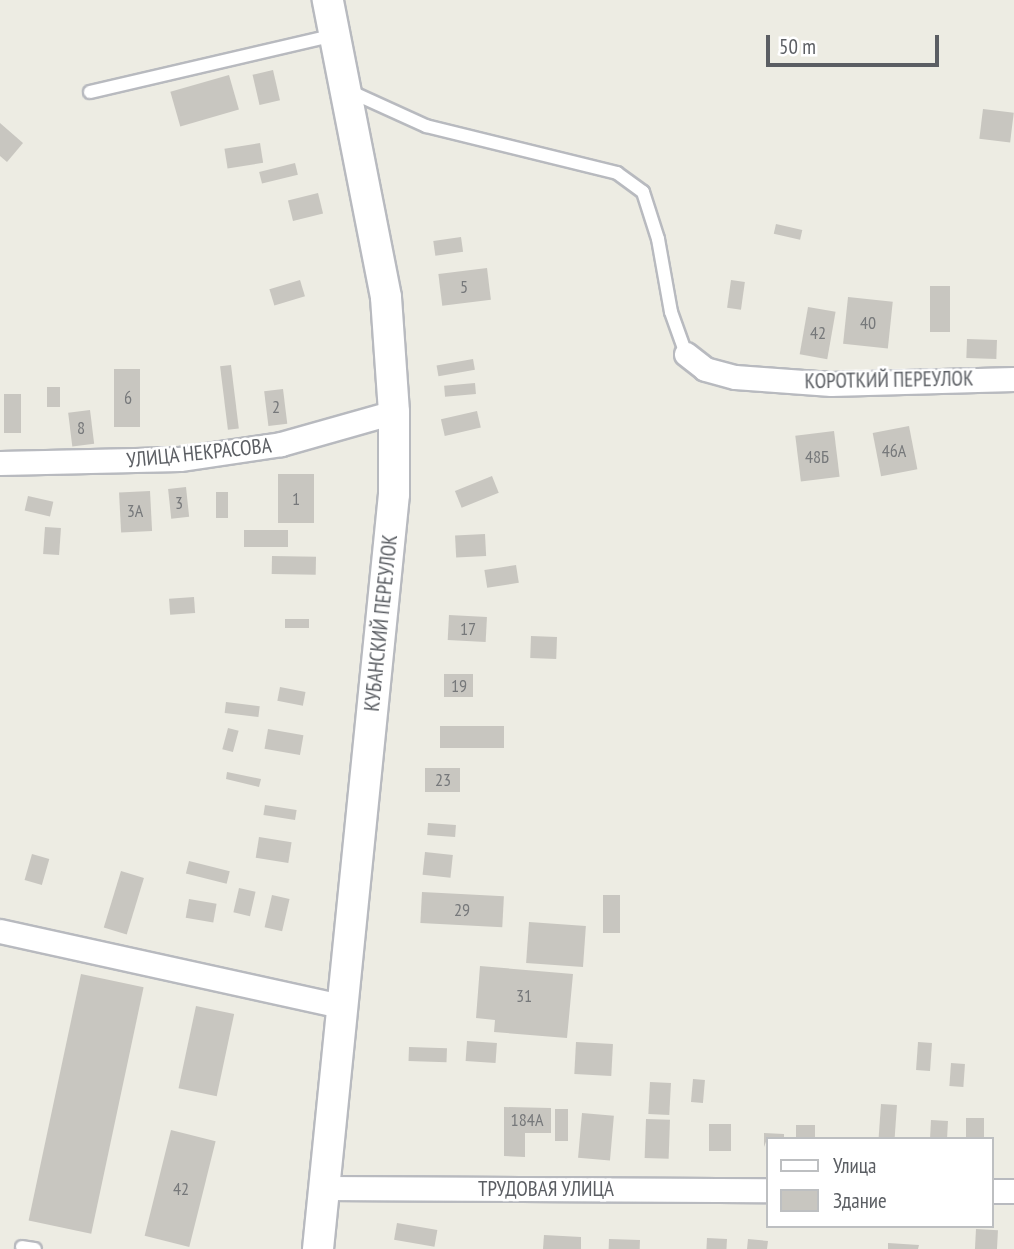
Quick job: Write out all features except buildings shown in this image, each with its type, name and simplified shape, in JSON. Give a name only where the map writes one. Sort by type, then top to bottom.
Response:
[{"type":"street","name":"КУБАНСКИЙ ПЕРЕУЛОК","points":[[318,1249],[394,494],[394,412],[386,297],[342,88],[328,0]]},
{"type":"street","name":"КОРОТКИЙ ПЕРЕУЛОК","points":[[686,354],[705,369],[735,377],[831,384],[1014,379]]},
{"type":"street","name":"УЛИЦА НЕКРАСОВА","points":[[0,463],[180,459],[281,444],[394,412]]},
{"type":"street","points":[[0,931],[341,1006]]},
{"type":"street","name":"ТРУДОВАЯ УЛИЦА","points":[[324,1188],[766,1190]]},
{"type":"street","points":[[993,1191],[1014,1191]]},
{"type":"lane","points":[[90,92],[334,35]]},
{"type":"lane","points":[[342,88],[426,126],[617,173],[643,192],[658,239],[671,312],[686,354]]}]
